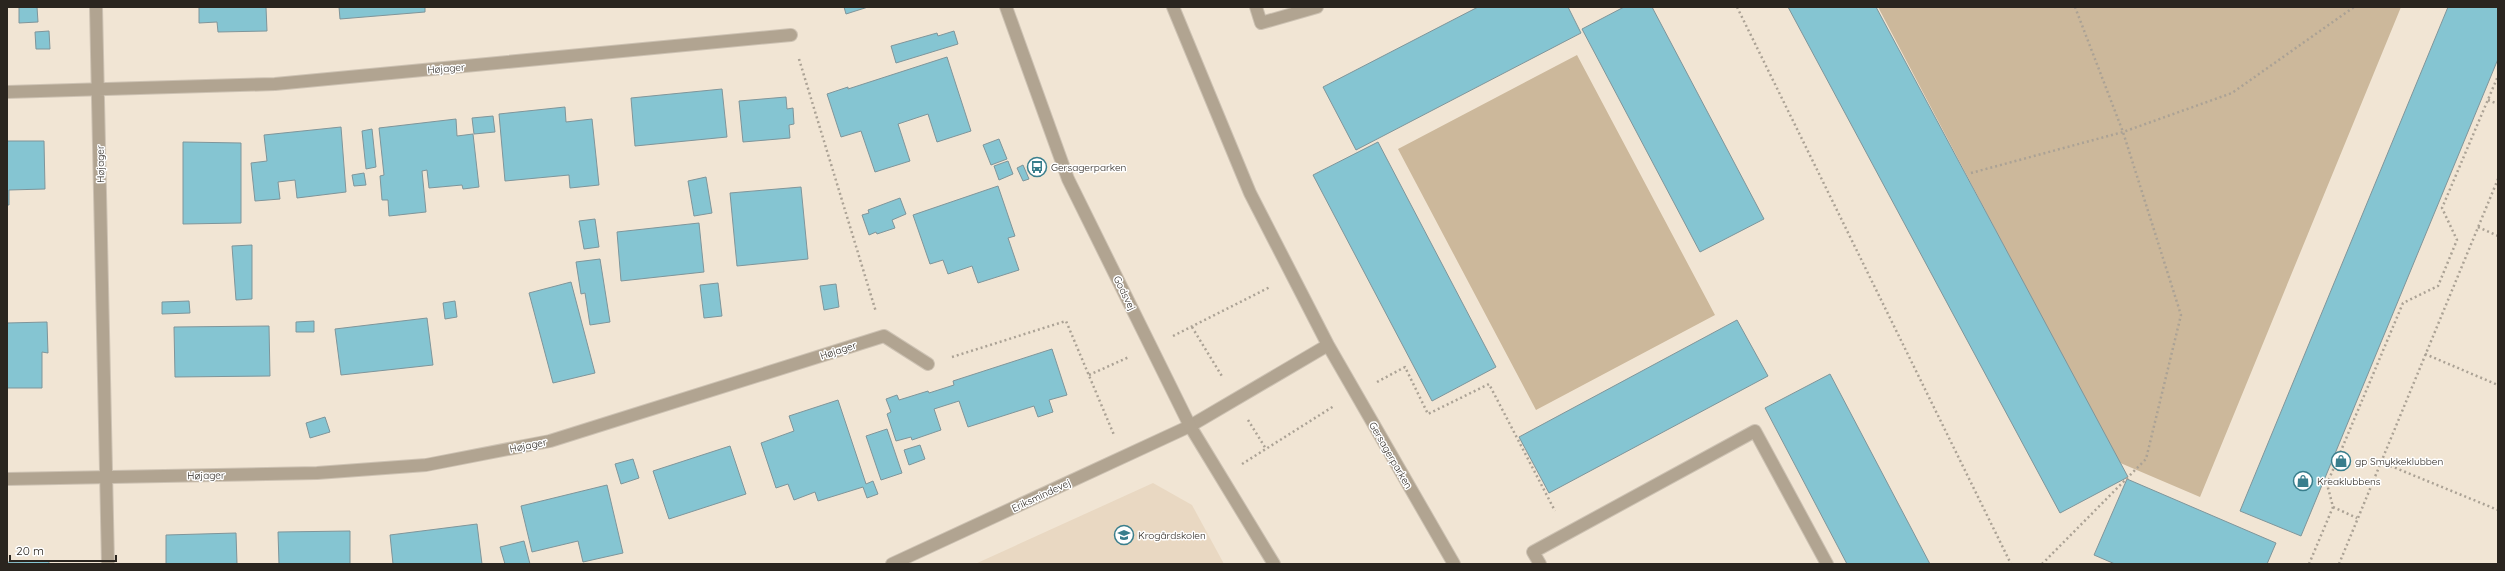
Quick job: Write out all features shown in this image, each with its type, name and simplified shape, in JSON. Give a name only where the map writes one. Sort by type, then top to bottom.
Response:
[{"type":"street","name":"Højager","points":[[96,7],[99,90],[108,564]]},
{"type":"street","name":"Godsvej","points":[[1006,7],[1068,179],[1190,426],[1274,564]]},
{"type":"street","name":"Gersagerparken","points":[[1173,7],[1250,193],[1328,345],[1454,564]]},
{"type":"street","points":[[1256,7],[1262,22],[1317,7]]},
{"type":"street","name":"Højager","points":[[7,92],[275,84],[791,35]]},
{"type":"street","name":"Højager","points":[[7,479],[317,473],[426,465],[550,441],[884,336]]},
{"type":"street","points":[[884,336],[928,364]]},
{"type":"street","points":[[1190,426],[1328,345]]},
{"type":"street","name":"Eriksmindevej","points":[[892,564],[1190,426]]},
{"type":"street","points":[[1540,564],[1533,552],[1755,431],[1827,564]]},
{"type":"path","points":[[1737,7],[2010,564]]},
{"type":"path","points":[[2042,564],[2146,459],[2180,315],[2123,132],[2076,7]]},
{"type":"path","points":[[1971,173],[2123,132],[2232,93],[2354,7]]},
{"type":"path","points":[[791,35],[884,336]]},
{"type":"path","points":[[2309,564],[2333,507],[2327,484],[2403,303],[2438,286],[2457,240],[2442,208],[2498,76]]},
{"type":"path","points":[[2488,100],[2498,104]]},
{"type":"path","points":[[2339,564],[2498,179]]},
{"type":"path","points":[[2478,227],[2498,236]]},
{"type":"path","points":[[1089,375],[1151,347],[1293,276]]},
{"type":"path","points":[[928,364],[1066,321],[1124,456]]},
{"type":"path","points":[[2425,354],[2498,385]]},
{"type":"path","points":[[1221,477],[1356,393],[1405,366],[1428,414],[1489,384],[1567,533]]},
{"type":"path","points":[[2381,462],[2498,510]]},
{"type":"path","points":[[2333,507],[2358,518]]},
{"type":"shaded area","points":[[1878,7],[2401,7],[2200,497],[2118,462]]},
{"type":"shaded area","points":[[1577,55],[1715,315],[1536,410],[1398,149]]},
{"type":"shaded area","name":"Krogårdskolen","points":[[1153,483],[1192,505],[1224,564],[975,564]]},
{"type":"building","points":[[19,7],[37,7],[38,22],[19,23]]},
{"type":"building","points":[[199,7],[266,7],[267,31],[218,32],[217,22],[199,23]]},
{"type":"building","points":[[339,7],[425,7],[425,12],[340,19]]},
{"type":"building","points":[[844,7],[868,7],[846,14]]},
{"type":"building","points":[[1478,7],[1568,7],[1581,33],[1356,150],[1323,87]]},
{"type":"building","points":[[1624,7],[1652,7],[1764,219],[1700,252],[1582,29]]},
{"type":"building","points":[[1788,7],[1876,7],[2128,477],[2060,513]]},
{"type":"building","points":[[2448,7],[2498,7],[2498,59],[2301,536],[2240,511]]},
{"type":"building","points":[[49,31],[50,49],[36,49],[35,32]]},
{"type":"building","points":[[954,31],[958,44],[896,63],[891,46],[937,33],[938,36]]},
{"type":"building","points":[[947,57],[971,131],[937,142],[928,114],[898,124],[910,161],[875,172],[861,131],[841,137],[827,94],[848,87],[848,89]]},
{"type":"building","points":[[722,89],[727,137],[635,146],[631,98]]},
{"type":"building","points":[[786,97],[787,109],[793,108],[794,124],[789,125],[790,138],[743,142],[739,101]]},
{"type":"building","points":[[565,107],[566,122],[592,119],[599,185],[570,188],[569,175],[505,181],[499,114]]},
{"type":"building","points":[[493,116],[495,132],[474,134],[472,118]]},
{"type":"building","points":[[456,119],[457,136],[473,134],[479,187],[463,189],[462,185],[429,188],[427,170],[422,171],[426,212],[389,216],[388,200],[382,200],[380,176],[384,175],[379,128]]},
{"type":"building","points":[[341,127],[346,192],[297,198],[295,180],[278,182],[280,199],[255,201],[251,163],[267,161],[264,135]]},
{"type":"building","points":[[372,129],[376,167],[366,169],[362,131]]},
{"type":"building","points":[[999,139],[1007,159],[991,165],[983,145]]},
{"type":"building","points":[[7,141],[44,141],[45,189],[9,190],[9,205],[7,205]]},
{"type":"building","points":[[183,142],[241,143],[241,223],[183,224]]},
{"type":"building","points":[[1378,142],[1496,367],[1432,401],[1313,175]]},
{"type":"building","points":[[1008,161],[1013,174],[999,180],[994,166]]},
{"type":"building","points":[[1023,165],[1029,179],[1023,181],[1017,168]]},
{"type":"building","points":[[364,173],[366,185],[354,186],[352,175]]},
{"type":"building","points":[[706,177],[712,213],[694,216],[688,181]]},
{"type":"building","points":[[998,186],[1015,236],[1008,238],[1019,270],[978,283],[972,266],[948,274],[943,260],[930,264],[913,215]]},
{"type":"building","points":[[801,187],[808,259],[737,266],[730,193]]},
{"type":"building","points":[[900,198],[906,214],[892,220],[895,228],[869,235],[862,215],[869,213],[868,210]]},
{"type":"building","points":[[595,219],[599,247],[584,249],[579,221]]},
{"type":"building","points":[[699,223],[704,272],[621,281],[617,232]]},
{"type":"building","points":[[252,245],[252,299],[236,300],[232,246]]},
{"type":"building","points":[[600,259],[610,322],[590,325],[585,293],[581,294],[576,262]]},
{"type":"building","points":[[571,282],[595,373],[553,383],[529,293]]},
{"type":"building","points":[[718,283],[722,316],[704,318],[700,285]]},
{"type":"building","points":[[836,284],[839,307],[824,310],[820,286]]},
{"type":"building","points":[[189,301],[190,313],[162,314],[162,302]]},
{"type":"building","points":[[455,301],[457,317],[445,319],[443,303]]},
{"type":"building","points":[[427,318],[433,365],[341,375],[335,329]]},
{"type":"building","points":[[1737,320],[1768,376],[1549,493],[1519,437]]},
{"type":"building","points":[[314,321],[314,332],[296,332],[296,322]]},
{"type":"building","points":[[47,322],[48,353],[42,352],[42,388],[7,388],[7,323]]},
{"type":"building","points":[[269,326],[270,376],[175,377],[174,327]]},
{"type":"building","points":[[1052,349],[1067,395],[1049,400],[1053,412],[1038,417],[1034,406],[968,427],[959,401],[934,409],[941,430],[912,440],[911,437],[896,441],[887,414],[891,412],[886,399],[897,395],[899,400],[928,391],[929,393],[954,385],[953,381]]},
{"type":"building","points":[[1830,374],[1930,564],[1847,564],[1765,408]]},
{"type":"building","points":[[838,400],[866,484],[873,481],[878,494],[867,498],[863,487],[818,501],[815,492],[794,500],[788,484],[776,488],[761,443],[794,431],[789,416]]},
{"type":"building","points":[[325,417],[330,432],[310,438],[306,423]]},
{"type":"building","points":[[887,429],[902,473],[881,480],[866,436]]},
{"type":"building","points":[[920,445],[925,459],[909,465],[904,450]]},
{"type":"building","points":[[730,446],[746,494],[669,519],[653,471]]},
{"type":"building","points":[[633,459],[639,478],[621,484],[615,464]]},
{"type":"building","points":[[2127,479],[2276,543],[2267,564],[2115,564],[2094,555]]},
{"type":"building","points":[[607,485],[623,553],[583,562],[578,541],[532,552],[521,506]]},
{"type":"building","points":[[477,524],[482,564],[393,564],[390,535]]},
{"type":"building","points":[[350,531],[350,564],[279,564],[278,532]]},
{"type":"building","points":[[236,533],[237,564],[166,564],[166,535]]},
{"type":"building","points":[[524,541],[530,564],[505,564],[500,547]]},
{"type":"building","points":[[49,561],[49,564],[7,564],[7,562]]},
{"type":"place","name":"Gersagerparken","points":[[1037,167]]},
{"type":"place","name":"gp Smykkeklubben","points":[[2341,461]]},
{"type":"place","name":"Kreaklubbens","points":[[2303,481]]},
{"type":"place","name":"Krogårdskolen","points":[[1124,535]]}]
